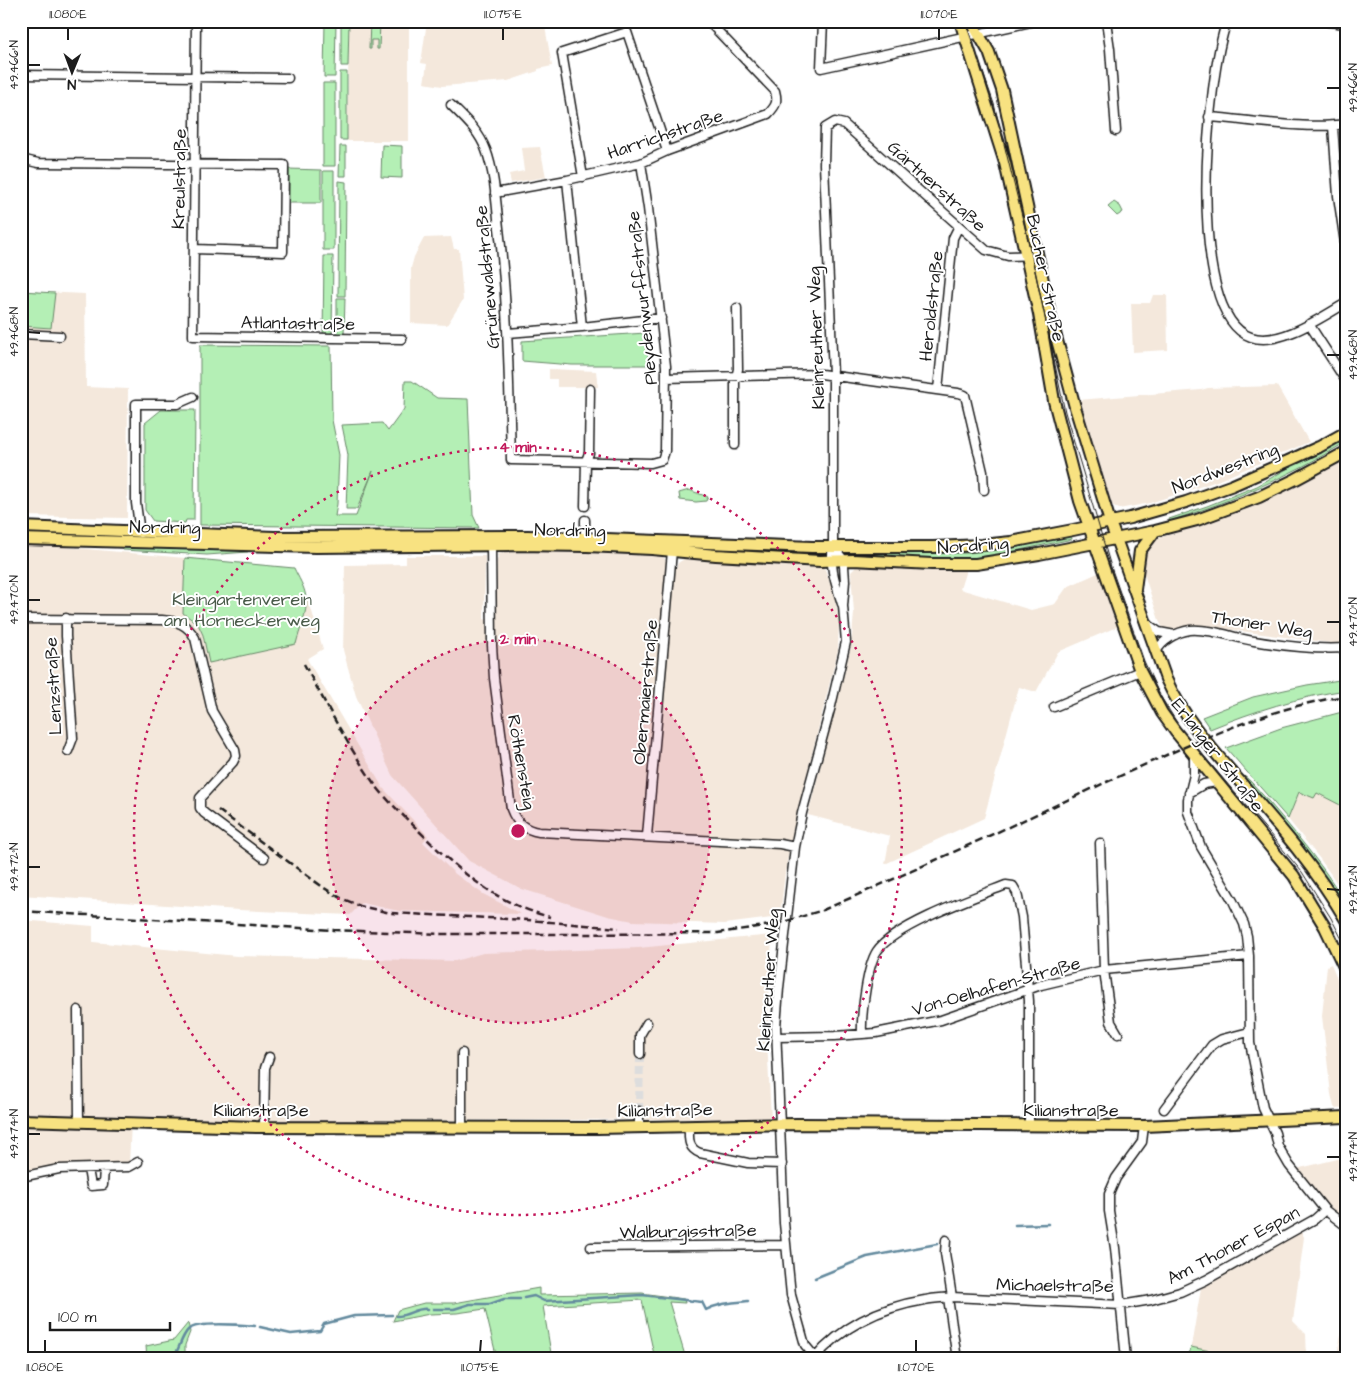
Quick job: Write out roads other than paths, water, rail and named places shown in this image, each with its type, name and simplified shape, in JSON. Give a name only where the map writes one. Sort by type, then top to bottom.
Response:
[{"type":"main road","name":"Bucher Straße","points":[[960,21],[1003,156],[1063,367],[1110,522]]},
{"type":"main road","name":"Bucher Straße","points":[[972,21],[989,52],[1002,90],[1054,401],[1070,468],[1094,543]]},
{"type":"main road","name":"Nordwestring","points":[[1110,522],[1186,502],[1233,485],[1311,451],[1346,432]]},
{"type":"main road","name":"Nordwestring","points":[[1116,539],[1197,520],[1249,501],[1296,479],[1346,452]]},
{"type":"main road","name":"Nordring","points":[[21,527],[140,533],[313,538],[585,537],[833,547],[933,547],[989,545],[1110,522]]},
{"type":"main road","name":"Erlanger Straße","points":[[1110,522],[1170,687],[1190,721],[1298,850],[1346,920]]},
{"type":"main road","points":[[1134,592],[1140,551],[1154,530]]},
{"type":"main road","name":"Nordring","points":[[21,539],[316,547],[587,546],[672,551],[716,556],[976,564],[1116,539]]},
{"type":"main road","name":"Erlanger Straße","points":[[1094,543],[1140,671],[1166,719],[1194,756],[1294,876],[1322,922],[1346,972]]},
{"type":"main road","name":"Kilianstraße","points":[[1310,1118],[1346,1112]]},
{"type":"main road","name":"Kilianstraße","points":[[21,1120],[264,1127],[639,1128],[780,1124],[1144,1126],[1346,1117]]},
{"type":"street","name":"Kreulstraße","points":[[193,336],[196,21]]},
{"type":"street","name":"Harrichstraße","points":[[495,193],[584,177],[641,163],[667,151],[768,114],[776,106],[775,91],[708,21]]},
{"type":"street","points":[[823,21],[821,68],[1036,21]]},
{"type":"street","points":[[1106,21],[1116,131]]},
{"type":"street","points":[[1227,21],[1218,57],[1209,117],[1206,186],[1210,249],[1217,289],[1227,315],[1238,329],[1250,337],[1269,339],[1282,336],[1309,324],[1346,303]]},
{"type":"street","points":[[1322,21],[1346,24]]},
{"type":"street","points":[[584,177],[562,53],[627,32],[667,151]]},
{"type":"street","points":[[21,74],[288,78]]},
{"type":"street","name":"Grünewaldstraße","points":[[451,105],[474,128],[480,138],[486,150],[495,193],[508,333],[511,460],[586,461]]},
{"type":"street","points":[[1209,117],[1304,125],[1333,126],[1346,124]]},
{"type":"street","name":"Gärtnerstraße","points":[[825,128],[835,122],[844,124],[986,250],[1008,256],[1031,255]]},
{"type":"street","points":[[1333,126],[1338,196],[1346,250]]},
{"type":"street","name":"Kleinreuther Weg","points":[[814,1358],[806,1345],[791,1295],[786,1245],[776,1037],[778,988],[795,847],[844,652],[846,628],[843,606],[830,561],[833,547],[833,375],[824,156],[825,128]]},
{"type":"street","points":[[21,160],[38,163],[284,165],[283,252],[194,249]]},
{"type":"street","name":"Pleydenwurffstraße","points":[[586,461],[652,463],[662,460],[665,451],[666,378],[661,318],[641,163]]},
{"type":"street","points":[[567,180],[582,327]]},
{"type":"street","name":"Heroldstraße","points":[[938,390],[953,238],[959,226]]},
{"type":"street","points":[[735,445],[738,369],[737,308]]},
{"type":"street","points":[[508,333],[661,318]]},
{"type":"street","points":[[1309,324],[1346,381]]},
{"type":"street","points":[[21,334],[60,336]]},
{"type":"street","name":"Atlantastraße","points":[[193,336],[402,339]]},
{"type":"street","points":[[666,378],[833,375],[965,395],[983,472],[984,490]]},
{"type":"street","points":[[585,506],[586,461],[589,453],[590,389]]},
{"type":"street","points":[[140,533],[136,503],[136,404],[177,404],[193,397]]},
{"type":"street","points":[[585,520],[585,537]]},
{"type":"street","name":"Röthensteig","points":[[491,545],[494,678],[513,814],[522,826],[530,830],[780,844],[795,847]]},
{"type":"street","points":[[833,547],[844,560]]},
{"type":"street","name":"Obermaierstraße","points":[[647,836],[672,551]]},
{"type":"street","name":"Kleinreuther Weg","points":[[843,606],[846,582],[844,560]]},
{"type":"street","points":[[21,619],[66,618],[171,621],[183,624],[192,633],[197,646],[212,711],[235,750],[236,756],[234,762],[200,798],[200,808],[264,858]]},
{"type":"street","name":"Lenzstraße","points":[[66,618],[73,738],[68,751]]},
{"type":"street","name":"Thoner Weg","points":[[1146,623],[1159,632],[1175,634],[1202,630],[1287,646],[1323,649],[1346,648]]},
{"type":"street","points":[[1156,652],[1164,642],[1175,634]]},
{"type":"street","points":[[1054,707],[1140,671]]},
{"type":"street","points":[[1194,756],[1194,775],[1188,808],[1196,835],[1244,924],[1249,956],[1249,1032],[1253,1062],[1263,1108],[1275,1133],[1278,1146],[1289,1165],[1325,1210],[1346,1226]]},
{"type":"street","points":[[1190,793],[1204,784],[1217,782]]},
{"type":"street","points":[[1100,843],[1104,970]]},
{"type":"street","points":[[862,1034],[869,970],[877,951],[884,944],[926,918],[960,902],[1006,885],[1013,886],[1017,893],[1022,916],[1029,990],[1029,1126]]},
{"type":"street","name":"Von-Oelhafen-Straße","points":[[776,1037],[876,1033],[942,1020],[1040,985],[1104,970],[1249,956]]},
{"type":"street","name":"Von-Oelhafen-Straße","points":[[1104,970],[1111,1022],[1118,1034]]},
{"type":"street","points":[[78,1010],[79,1122]]},
{"type":"street","points":[[640,1054],[640,1035],[647,1023]]},
{"type":"street","points":[[1164,1109],[1212,1045],[1222,1039],[1249,1032]]},
{"type":"street","points":[[462,1053],[462,1127]]},
{"type":"street","points":[[264,1127],[265,1068],[269,1057]]},
{"type":"street","points":[[639,1112],[639,1128]]},
{"type":"street","points":[[689,1126],[690,1146],[700,1153],[748,1162],[782,1164]]},
{"type":"street","name":"Michaelstraße","points":[[814,1358],[844,1331],[864,1318],[883,1310],[926,1300],[950,1298],[1121,1305],[1109,1211],[1109,1194],[1116,1178],[1142,1142],[1144,1126]]},
{"type":"street","points":[[21,1177],[59,1170],[129,1167],[138,1162]]},
{"type":"street","points":[[88,1169],[91,1186],[103,1185],[104,1168]]},
{"type":"street","name":"Am Thoner Espan","points":[[1121,1305],[1151,1300],[1180,1292],[1206,1280],[1315,1219],[1325,1210]]},
{"type":"street","points":[[946,1240],[945,1254],[956,1359]]},
{"type":"street","name":"Walburgisstraße","points":[[591,1247],[786,1245]]},
{"type":"street","points":[[1121,1305],[1126,1359]]},
{"type":"waterway","points":[[1015,1225],[1048,1224]]},
{"type":"waterway","points":[[815,1278],[867,1257],[937,1244]]},
{"type":"waterway","points":[[524,1298],[534,1296],[544,1301],[642,1295],[702,1302],[706,1310],[721,1305],[748,1301]]},
{"type":"waterway","points":[[433,1309],[454,1309],[470,1304],[490,1304],[504,1299],[520,1299]]},
{"type":"waterway","points":[[397,1316],[420,1309],[428,1309]]},
{"type":"waterway","points":[[260,1327],[291,1334],[320,1331],[324,1324],[354,1316],[392,1315]]},
{"type":"waterway","points":[[177,1351],[186,1332],[193,1327],[220,1324],[255,1326]]},
{"type":"waterway","points":[[171,1359],[172,1355]]},
{"type":"tunnel","points":[[639,1111],[640,1054]]},
{"type":"tram line","points":[[965,21],[994,104],[1031,252],[1065,412],[1111,567],[1144,661],[1159,694],[1181,729],[1302,872],[1331,918],[1346,947]]},
{"type":"railway","points":[[304,664],[362,766],[393,806],[447,858],[478,883],[511,903],[550,917]]},
{"type":"railway","points":[[21,911],[334,930],[441,934],[718,933],[777,924],[823,910],[1168,754],[1226,730],[1285,709],[1346,696]]},
{"type":"railway","points":[[218,810],[324,888],[360,906],[391,913],[528,920],[619,928]]},
{"type":"park label","name":"Kleingartenverein am Horneckerweg","points":[[242,609]]}]
